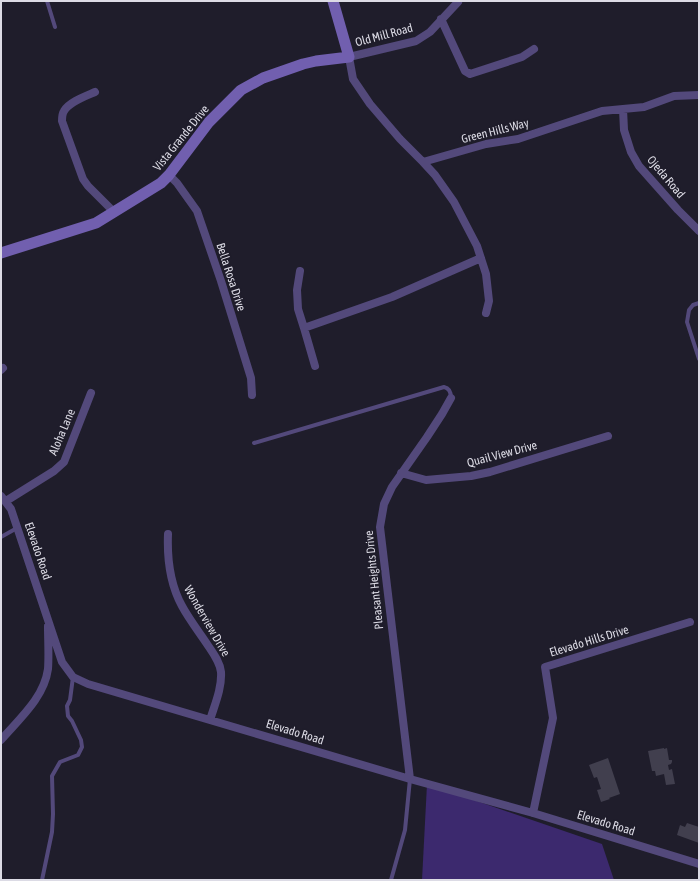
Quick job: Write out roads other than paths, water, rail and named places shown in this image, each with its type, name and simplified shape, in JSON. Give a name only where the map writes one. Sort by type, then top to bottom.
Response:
[{"type":"street","points":[[333,1],[354,79],[370,104],[400,139],[435,175],[454,202],[477,246],[486,274],[488,301],[486,314]]},
{"type":"street","name":"Old Mill Road","points":[[349,57],[416,41],[430,32],[458,2]]},
{"type":"street","points":[[441,19],[465,71],[470,74],[522,57],[534,49]]},
{"type":"street","name":"Vista Grande Drive","points":[[1,253],[96,224],[161,182],[209,122],[242,90],[263,78],[302,64],[349,57]]},
{"type":"street","points":[[95,92],[67,106],[62,115],[62,121],[83,179],[93,192],[114,212]]},
{"type":"street","name":"Green Hills Way","points":[[423,162],[486,144],[518,139],[602,111],[644,107],[674,96],[699,95]]},
{"type":"street","name":"Ojeda Road","points":[[623,109],[624,130],[639,166],[699,231]]},
{"type":"street","name":"Bella Rosa Drive","points":[[168,175],[177,183],[197,211],[221,281],[251,378],[252,395]]},
{"type":"street","points":[[304,328],[392,297],[481,258]]},
{"type":"street","points":[[300,271],[297,290],[298,309],[315,366]]},
{"type":"street","name":"Aloha Lane","points":[[3,498],[54,471],[64,462],[91,393]]},
{"type":"street","name":"Pleasant Heights Drive","points":[[410,779],[380,527],[384,504],[392,487],[427,437],[451,398]]},
{"type":"street","name":"Quail View Drive","points":[[401,473],[426,480],[471,476],[490,472],[608,436]]},
{"type":"street","name":"Elevado Road","points":[[3,498],[11,509],[62,662],[73,676],[88,684],[410,779],[532,813],[699,864]]},
{"type":"street","name":"Wonderview Drive","points":[[168,534],[170,570],[175,593],[182,607],[216,658],[221,670],[221,683],[210,720]]},
{"type":"street","points":[[1,740],[32,705],[42,691],[48,670],[48,619]]},
{"type":"street","name":"Elevado Hills Drive","points":[[532,813],[553,718],[545,667],[690,622]]},
{"type":"lane","points":[[47,1],[55,26]]},
{"type":"lane","points":[[699,303],[694,305],[689,310],[687,322],[699,360]]},
{"type":"lane","points":[[254,443],[444,387],[448,388],[451,393],[451,398]]},
{"type":"lane","points":[[1,537],[17,528]]},
{"type":"lane","points":[[42,880],[52,832],[52,776],[60,762],[78,755],[82,747],[81,740],[68,716],[67,706],[70,700],[73,676]]},
{"type":"lane","points":[[391,880],[405,830],[410,779]]}]
